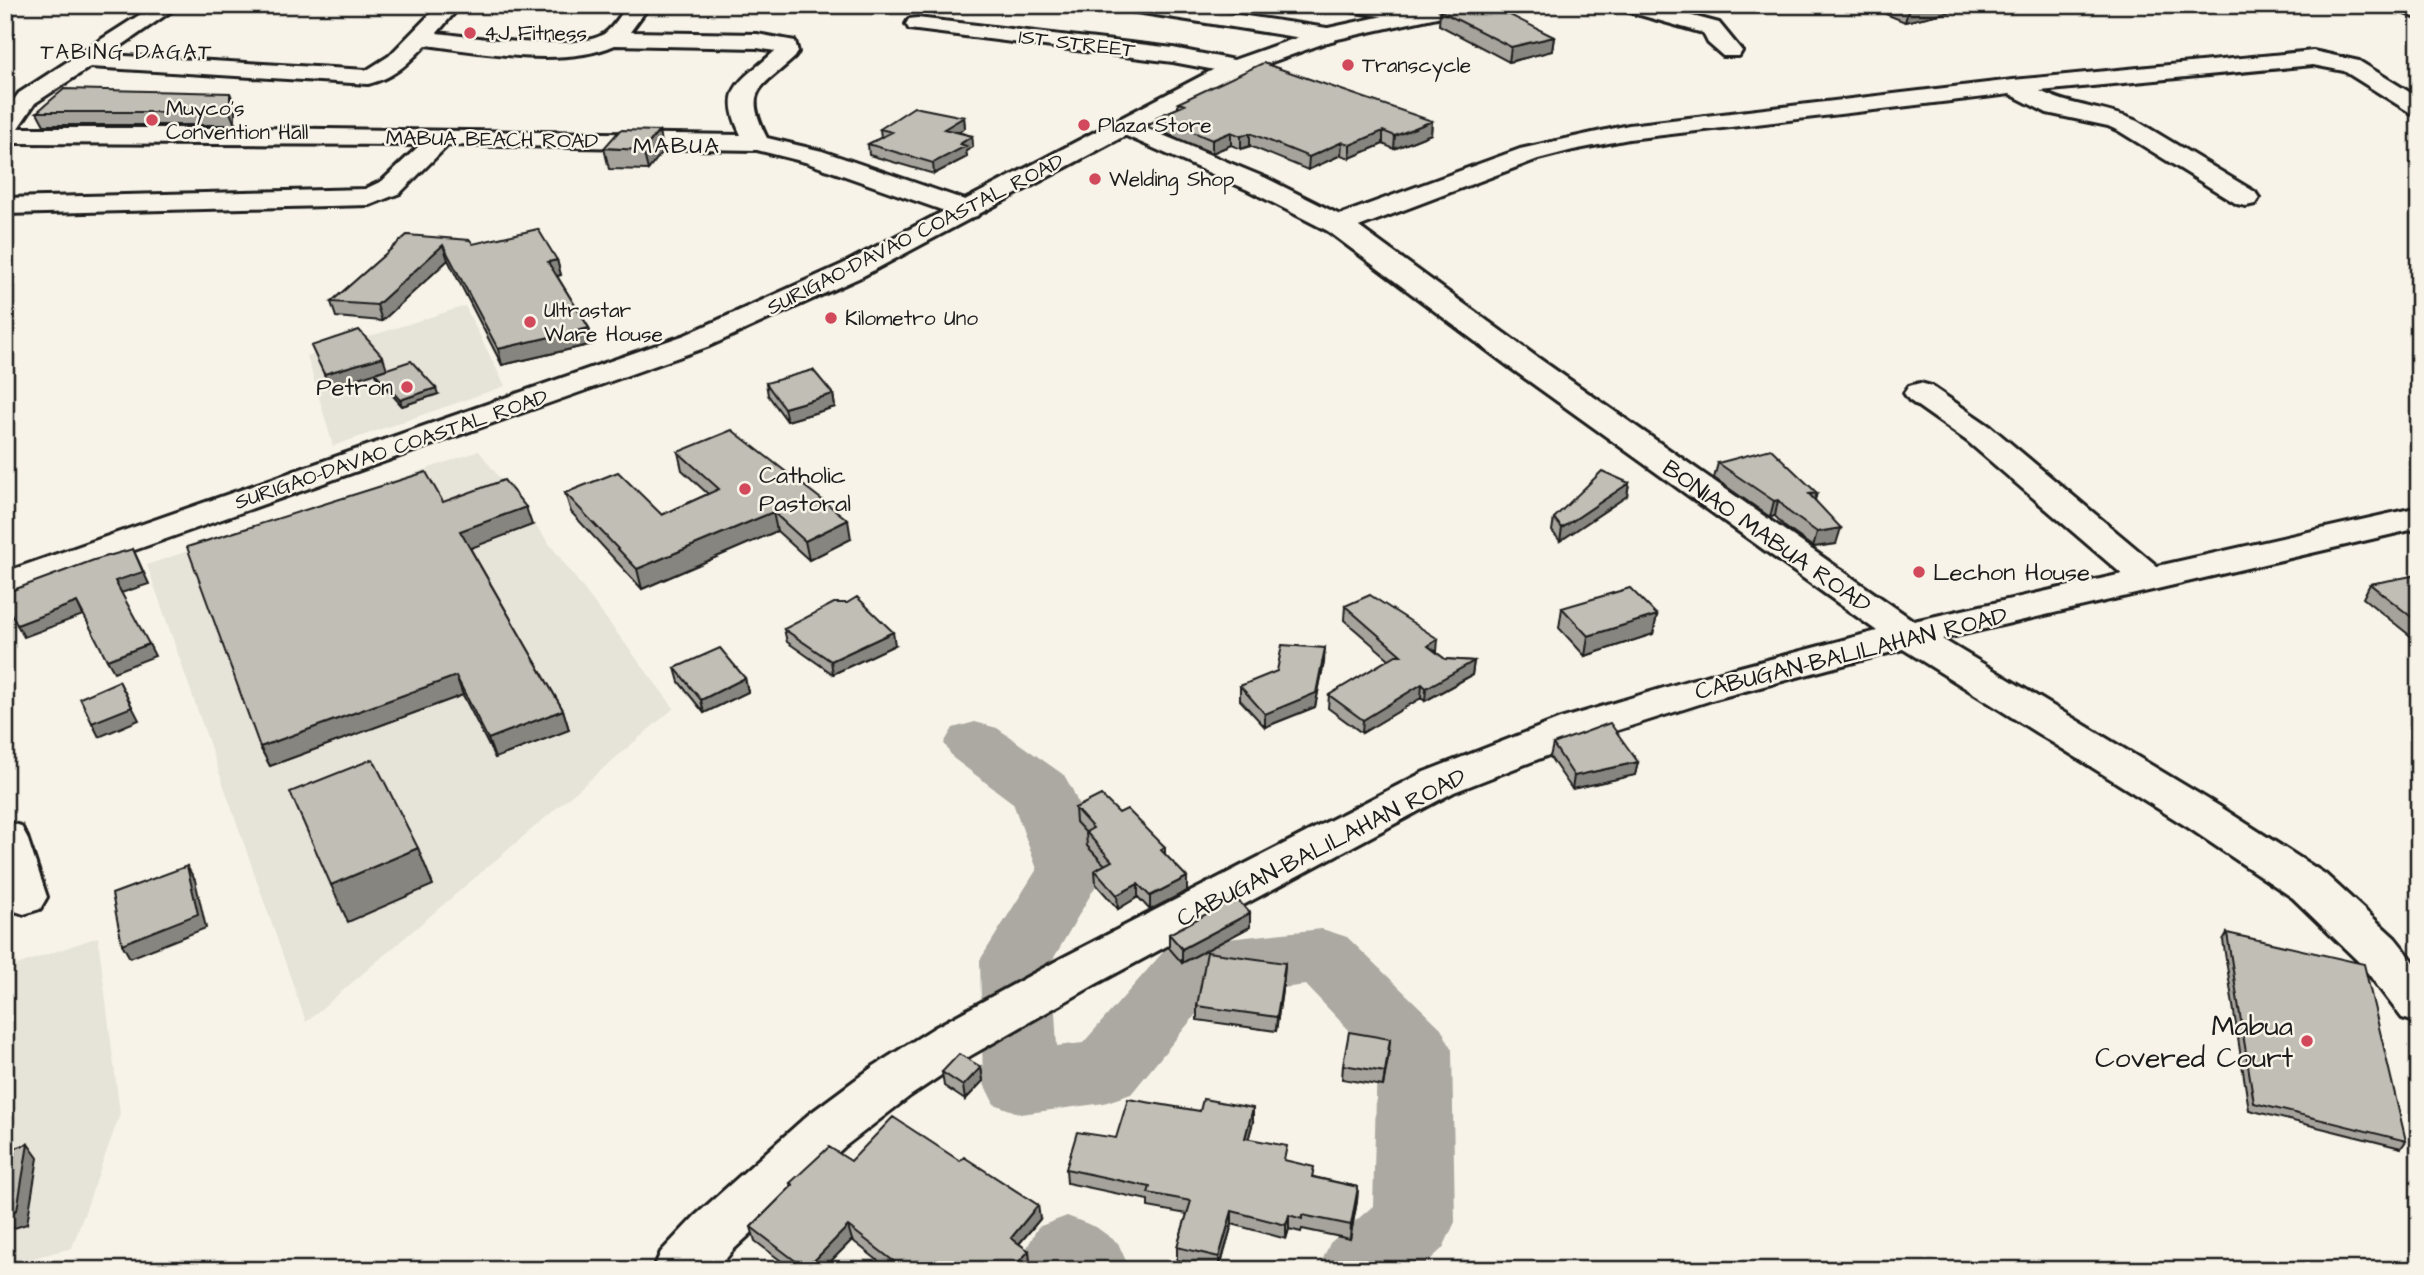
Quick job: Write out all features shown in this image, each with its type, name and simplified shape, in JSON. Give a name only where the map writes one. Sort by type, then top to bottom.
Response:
[{"type":"main road","name":"MABUA BEACH ROAD","points":[[170,5],[81,60],[27,98],[8,136],[757,143],[813,156],[968,210]]},
{"type":"main road","points":[[81,60],[363,77],[380,74],[421,38],[451,5]]},
{"type":"main road","points":[[612,38],[640,5]]},
{"type":"main road","points":[[1130,5],[1327,35]]},
{"type":"main road","points":[[1350,5],[1411,15]]},
{"type":"main road","name":"SURIGAO-DAVAO COASTAL ROAD","points":[[5,585],[696,341],[853,270],[1236,67],[1327,35],[1464,5]]},
{"type":"main road","points":[[1626,5],[1711,28],[1715,31],[1716,38],[1731,51]]},
{"type":"main road","points":[[2402,5],[2419,13]]},
{"type":"main road","name":"1ST STREET","points":[[917,24],[1174,55],[1236,67]]},
{"type":"main road","points":[[421,38],[480,45],[573,48],[596,45],[612,38],[757,41],[787,46],[787,52],[744,89],[741,99],[746,121],[757,143]]},
{"type":"main road","points":[[1338,225],[1529,154],[1571,142],[1629,132],[2013,87],[2313,58],[2351,66],[2419,108]]},
{"type":"main road","points":[[2013,87],[2054,108],[2115,120],[2128,126],[2246,198]]},
{"type":"main road","name":"BONIAO MABUA ROAD","points":[[1124,127],[1257,184],[1338,225],[1523,362],[1908,635],[2204,817],[2309,886],[2378,951],[2419,1004]]},
{"type":"main road","points":[[5,206],[370,197],[391,187],[442,138]]},
{"type":"main road","points":[[1920,393],[1979,433],[2150,579]]},
{"type":"main road","name":"CABUGAN-BALILAHAN ROAD","points":[[681,1270],[714,1233],[826,1130],[892,1081],[952,1042],[1079,971],[1440,782],[1601,721],[1701,690],[1908,635],[2419,517]]},
{"type":"main road","points":[[5,837],[24,897]]},
{"type":"shaded area","points":[[465,306],[505,386],[333,446],[307,356]]},
{"type":"shaded area","points":[[479,451],[674,708],[306,1022],[147,565]]},
{"type":"shaded area","points":[[98,937],[120,1114],[72,1248],[5,1265],[5,969]]},
{"type":"building","points":[[1490,5],[1554,37],[1511,47],[1440,11]]},
{"type":"building","points":[[1901,5],[1923,5],[1909,8]]},
{"type":"building","points":[[1263,63],[1432,121],[1395,136],[1383,131],[1350,145],[1342,142],[1309,157],[1250,133],[1241,136],[1231,132],[1212,140],[1157,117],[1185,105],[1178,103]]},
{"type":"building","points":[[64,89],[230,93],[230,112],[37,112]]},
{"type":"building","points":[[914,107],[964,117],[944,129],[972,136],[960,144],[966,146],[933,163],[868,144],[892,132],[880,129]]},
{"type":"building","points":[[620,130],[659,131],[643,150],[604,148]]},
{"type":"building","points":[[538,229],[557,260],[548,262],[589,328],[498,349],[443,245],[377,305],[331,302],[407,235],[470,240],[473,244]]},
{"type":"building","points":[[359,330],[383,357],[324,374],[311,346]]},
{"type":"building","name":"Petron","points":[[411,361],[436,388],[400,400],[375,373]]},
{"type":"building","points":[[813,370],[833,394],[784,408],[766,383]]},
{"type":"building","points":[[732,430],[848,520],[805,541],[773,512],[637,569],[565,493],[618,472],[662,515],[719,489],[678,452]]},
{"type":"building","points":[[1771,449],[1817,493],[1809,494],[1841,528],[1817,532],[1789,512],[1778,500],[1774,501],[1718,463]]},
{"type":"building","points":[[1602,471],[1629,483],[1562,528],[1554,518]]},
{"type":"building","points":[[426,472],[443,502],[504,480],[526,507],[460,531],[563,710],[488,739],[456,676],[260,747],[187,547]]},
{"type":"building","points":[[133,549],[143,572],[115,581],[149,644],[107,660],[77,602],[17,625],[5,602],[5,593],[94,560]]},
{"type":"building","points":[[2419,576],[2419,623],[2370,584]]},
{"type":"building","points":[[1630,588],[1657,615],[1588,636],[1562,608]]},
{"type":"building","points":[[1370,595],[1438,639],[1428,646],[1445,659],[1474,661],[1426,688],[1422,684],[1363,720],[1329,695],[1396,655],[1401,655],[1345,606]]},
{"type":"building","points":[[857,597],[893,632],[831,661],[784,629],[834,603],[847,603]]},
{"type":"building","points":[[1282,645],[1325,648],[1316,693],[1265,714],[1240,686],[1277,671]]},
{"type":"building","points":[[720,648],[745,678],[701,700],[675,668]]},
{"type":"building","points":[[119,681],[132,707],[92,723],[80,698]]},
{"type":"building","points":[[1610,723],[1638,762],[1574,776],[1553,744]]},
{"type":"building","points":[[373,759],[418,848],[331,885],[290,792]]},
{"type":"building","points":[[1101,795],[1119,813],[1127,809],[1165,847],[1161,850],[1187,877],[1150,896],[1138,884],[1117,895],[1095,870],[1112,861],[1086,832],[1093,828],[1075,808]]},
{"type":"building","points":[[187,866],[198,914],[122,944],[112,894]]},
{"type":"building","points":[[1236,898],[1250,913],[1182,949],[1169,934]]},
{"type":"building","name":"Mabua Covered Court","points":[[2227,933],[2364,964],[2406,1141],[2254,1103]]},
{"type":"building","points":[[1207,952],[1285,963],[1277,1017],[1197,1006]]},
{"type":"building","points":[[1349,1032],[1390,1039],[1385,1072],[1343,1065]]},
{"type":"building","points":[[959,1054],[981,1067],[963,1086],[942,1072]]},
{"type":"building","points":[[1128,1099],[1200,1111],[1203,1099],[1253,1108],[1245,1138],[1287,1146],[1284,1160],[1314,1167],[1312,1177],[1358,1187],[1351,1225],[1289,1215],[1286,1225],[1232,1211],[1219,1257],[1177,1247],[1191,1201],[1148,1193],[1150,1187],[1066,1169],[1077,1132],[1116,1138]]},
{"type":"building","points":[[893,1117],[960,1161],[964,1157],[1038,1205],[1011,1238],[1029,1251],[1011,1270],[905,1270],[848,1226],[806,1269],[751,1227],[793,1185],[790,1183],[829,1147],[851,1161]]},
{"type":"building","points":[[28,1144],[17,1210],[5,1214],[5,1151]]},
{"type":"waterway","points":[[975,743],[1041,791],[1071,870],[1016,960],[1021,1082],[1104,1072],[1189,971],[1322,956],[1415,1050],[1414,1222],[1360,1270]]},
{"type":"waterway","points":[[1057,1270],[1067,1254],[1088,1270]]},
{"type":"place","name":"4J Fitness","points":[[470,33]]},
{"type":"place","name":"Transcycle","points":[[1348,65]]},
{"type":"place","name":"Muyco's Convention Hall","points":[[152,120]]},
{"type":"place","name":"Plaza Store","points":[[1084,125]]},
{"type":"place","name":"Welding Shop","points":[[1095,179]]},
{"type":"place","name":"Kilometro Uno","points":[[831,318]]},
{"type":"place","name":"Ultrastar Ware House","points":[[530,322]]},
{"type":"place","name":"Petron","points":[[407,387]]},
{"type":"place","name":"Catholic Pastoral","points":[[745,489]]},
{"type":"place","name":"Lechon House","points":[[1919,572]]},
{"type":"place","name":"Mabua Covered Court","points":[[2307,1041]]},
{"type":"district","name":"TABING DAGAT","points":[[127,52]]},
{"type":"district","name":"MABUA","points":[[677,145]]}]
